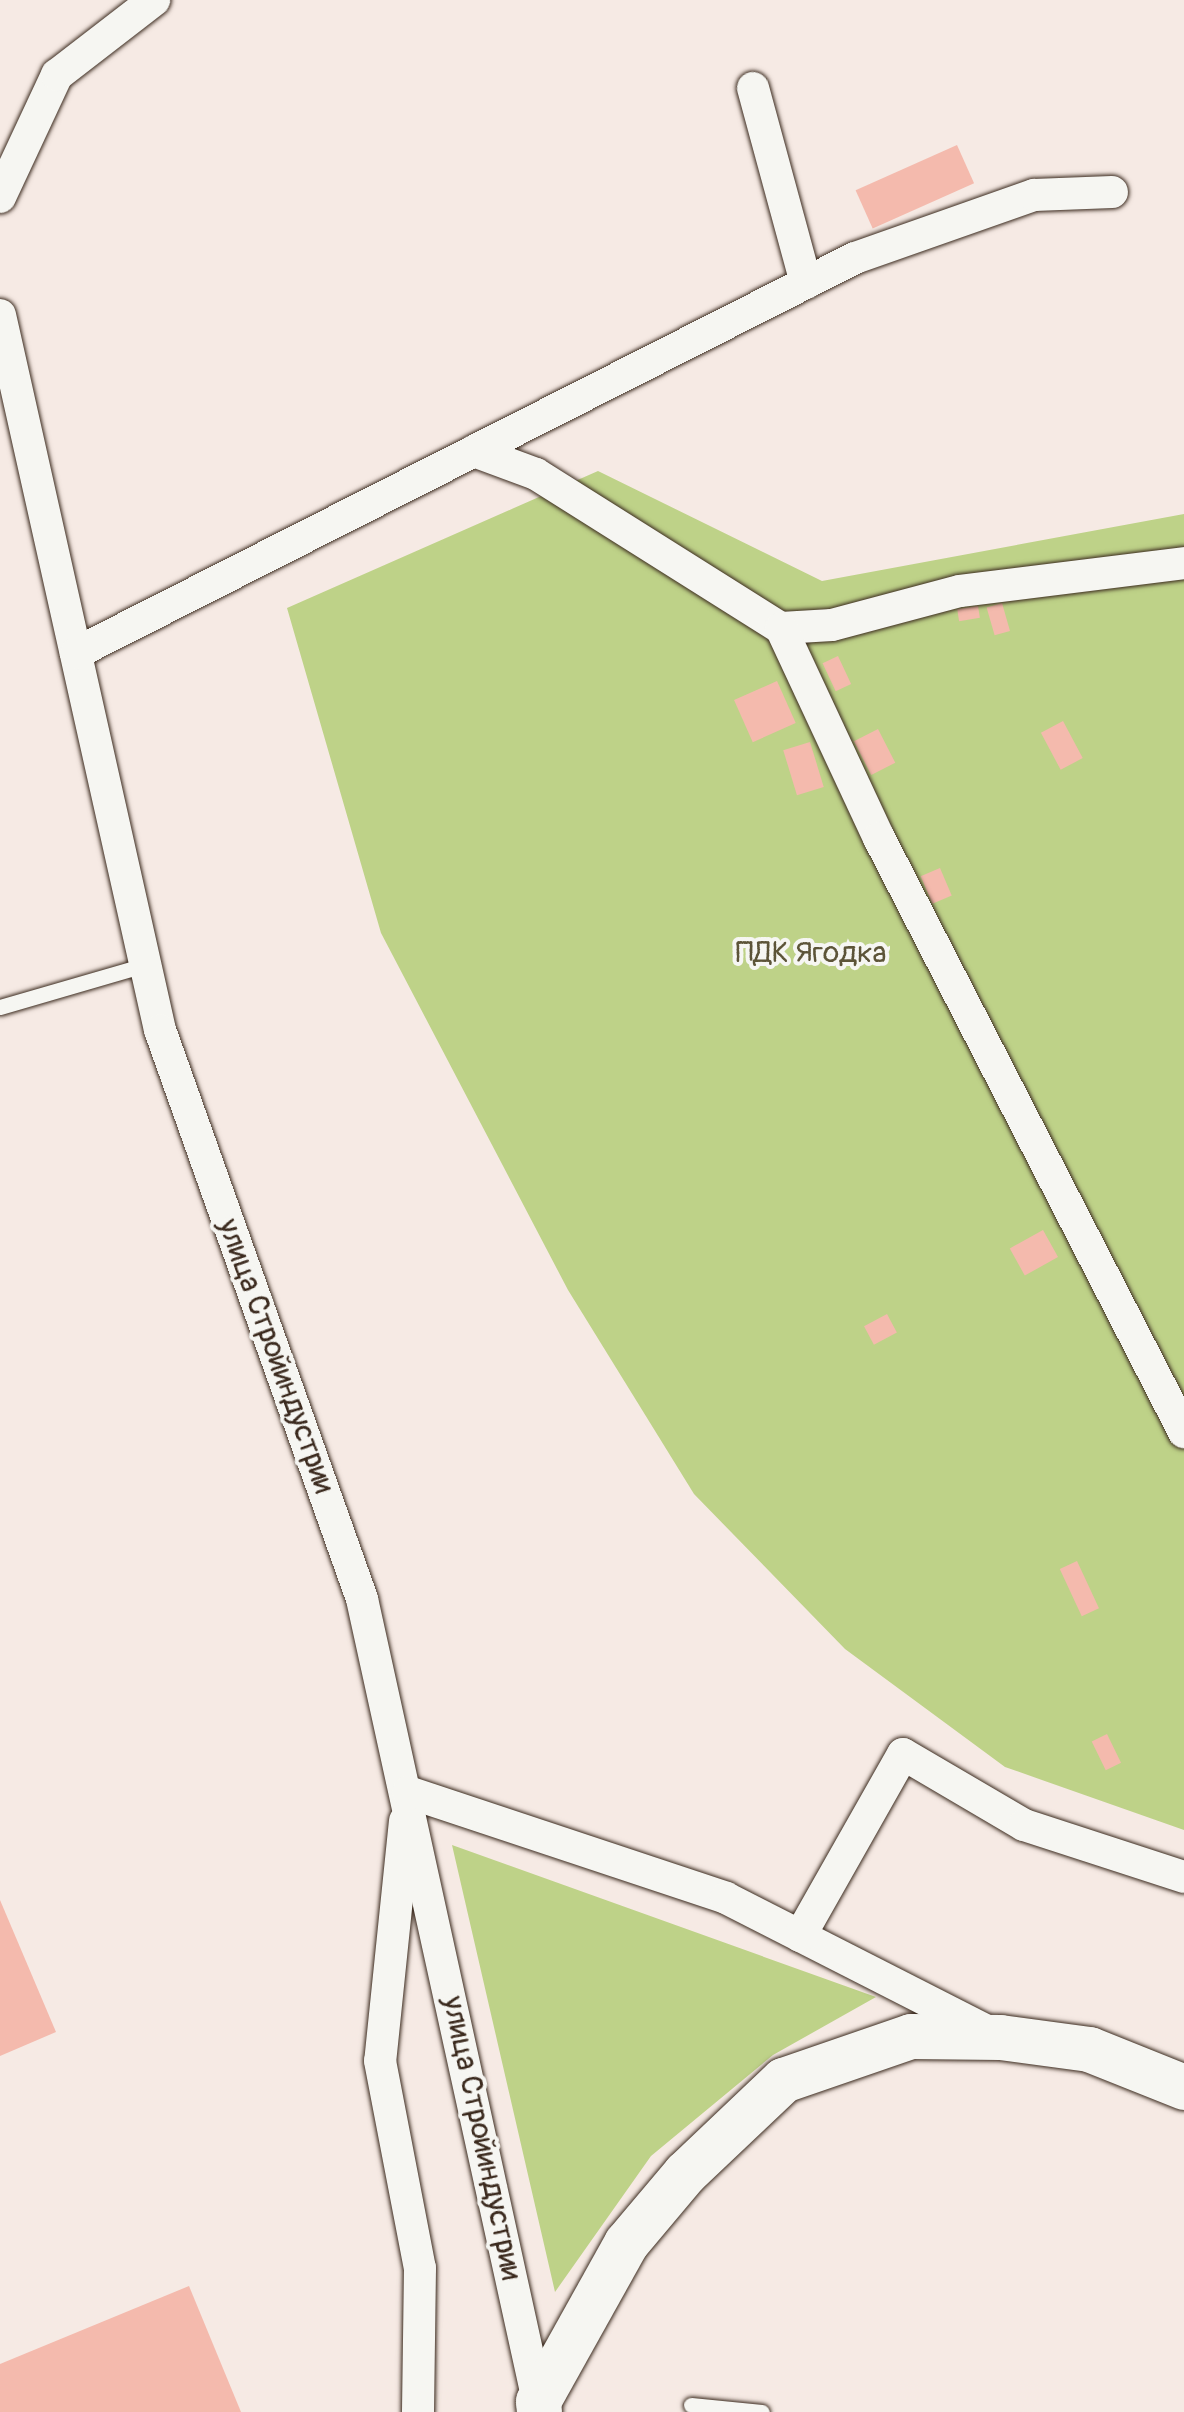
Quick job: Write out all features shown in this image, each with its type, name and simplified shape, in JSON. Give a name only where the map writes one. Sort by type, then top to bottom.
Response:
[{"type":"street","points":[[0,197],[57,75],[154,0]]},
{"type":"street","points":[[754,88],[806,282]]},
{"type":"street","points":[[76,653],[855,258],[1034,195],[1112,192]]},
{"type":"street","name":"улица Стройиндустрии","points":[[0,315],[160,1030],[362,1599],[408,1792],[538,2407]]},
{"type":"street","points":[[474,451],[536,474],[781,628],[880,838],[1184,1432]]},
{"type":"street","points":[[781,628],[832,625],[960,591],[1184,563]]},
{"type":"street","points":[[800,1936],[903,1754],[1024,1824],[1184,1877]]},
{"type":"street","points":[[418,2412],[420,2268],[380,2061],[408,1792],[726,1898],[1000,2037]]},
{"type":"street","points":[[538,2407],[626,2243],[685,2173],[783,2080],[911,2036],[1000,2037],[1089,2049],[1184,2087]]},
{"type":"lane","points":[[0,1007],[145,966]]},
{"type":"lane","points":[[690,2405],[762,2412]]},
{"type":"green space","name":"ПДК Ягодка","points":[[598,471],[822,581],[1184,514],[1184,1830],[1005,1767],[845,1649],[694,1494],[568,1290],[381,933],[287,608]]},
{"type":"green space","points":[[452,1845],[876,1997],[773,2055],[651,2156],[555,2292]]},
{"type":"building","points":[[957,145],[974,183],[873,229],[856,190]]},
{"type":"building","points":[[1002,603],[1010,631],[995,635],[987,607]]},
{"type":"building","points":[[978,606],[980,618],[959,621],[957,609]]},
{"type":"building","points":[[838,656],[851,684],[836,691],[823,663]]},
{"type":"building","points":[[777,681],[796,723],[753,742],[734,700]]},
{"type":"building","points":[[1063,721],[1083,758],[1061,770],[1041,733]]},
{"type":"building","points":[[878,729],[895,763],[871,775],[854,741]]},
{"type":"building","points":[[810,742],[824,787],[797,795],[783,750]]},
{"type":"building","points":[[940,868],[952,896],[932,904],[921,876]]},
{"type":"building","points":[[1043,1230],[1058,1257],[1025,1276],[1010,1248]]},
{"type":"building","points":[[887,1314],[897,1333],[874,1345],[864,1326]]},
{"type":"building","points":[[1077,1561],[1099,1608],[1082,1616],[1060,1569]]},
{"type":"building","points":[[1107,1734],[1121,1763],[1106,1770],[1092,1741]]},
{"type":"building","points":[[0,1900],[56,2032],[0,2056]]},
{"type":"building","points":[[189,2286],[241,2412],[0,2412],[0,2364]]}]
